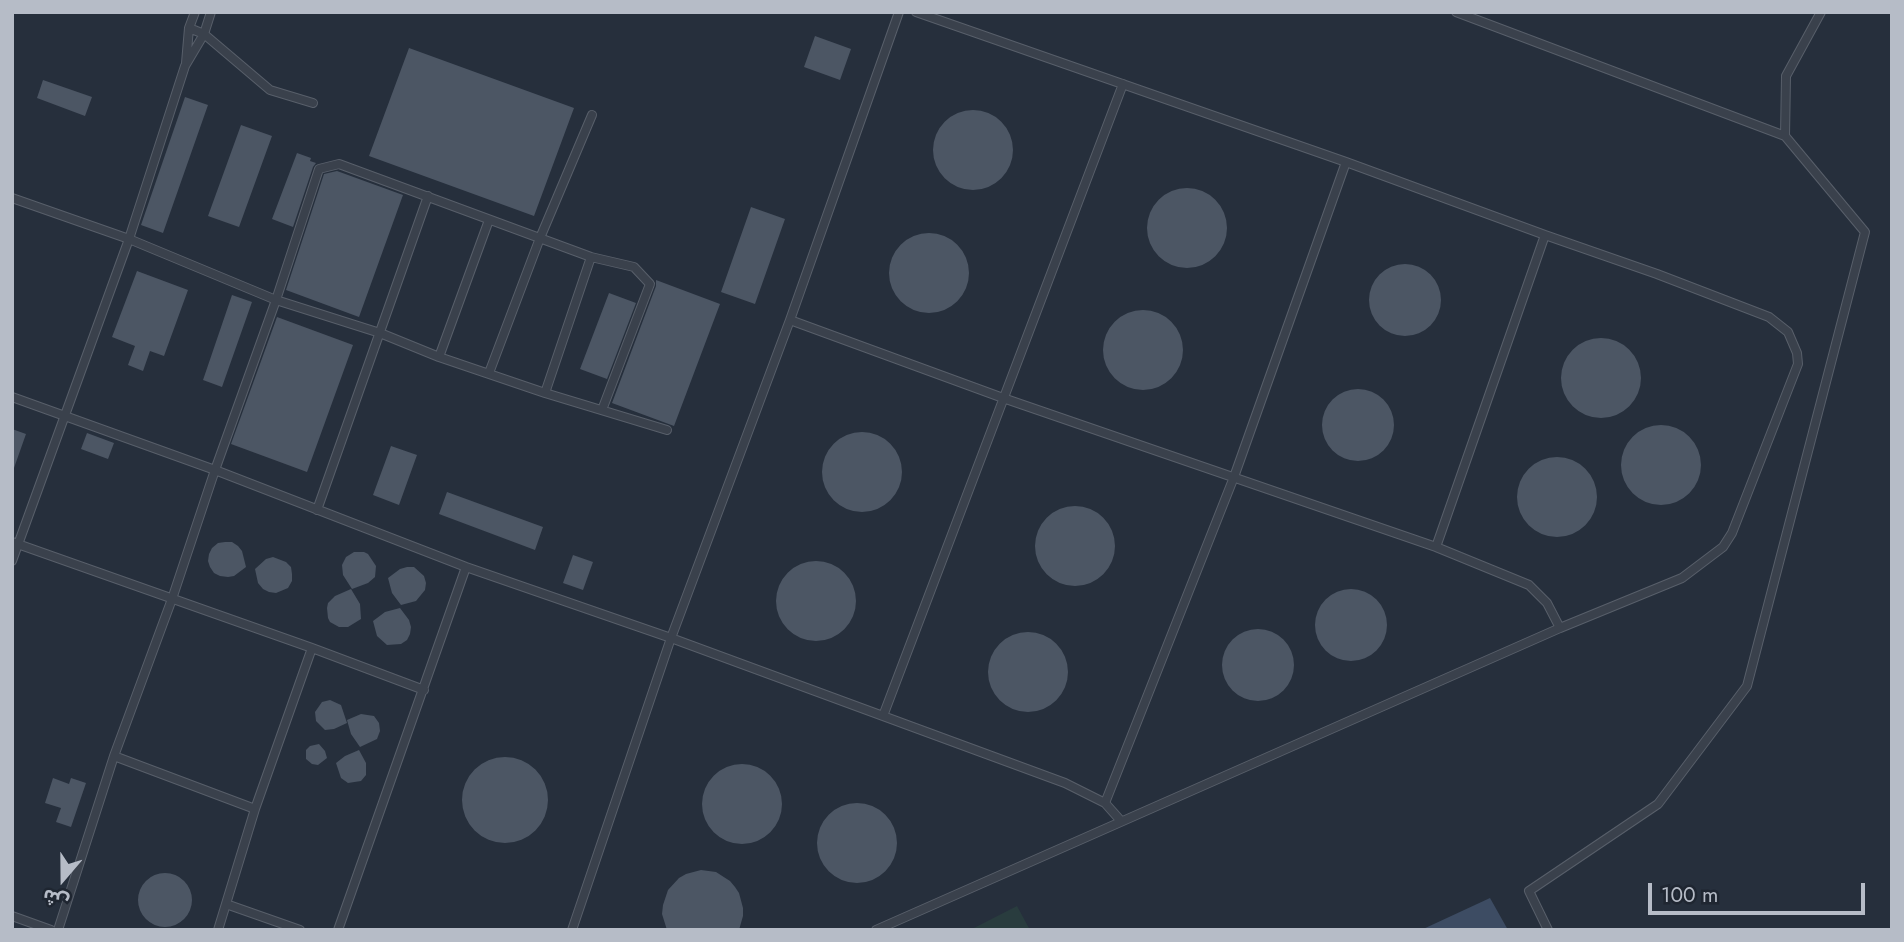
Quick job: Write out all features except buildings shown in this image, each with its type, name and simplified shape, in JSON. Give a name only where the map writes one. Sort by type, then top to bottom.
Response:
[{"type":"lane","points":[[186,66],[189,28],[195,12]]},
{"type":"lane","points":[[12,561],[15,543],[129,239],[186,66],[204,34],[211,12]]},
{"type":"lane","points":[[572,930],[671,638],[790,320],[899,12]]},
{"type":"lane","points":[[876,930],[1560,628],[1682,578],[1723,547],[1732,533],[1798,364],[1797,353],[1788,332],[1769,317],[1346,162],[916,12]]},
{"type":"lane","points":[[1455,12],[1785,136],[1865,232],[1747,686],[1658,804],[1529,891],[1548,930]]},
{"type":"lane","points":[[1785,136],[1786,76],[1821,12]]},
{"type":"lane","points":[[189,28],[204,34],[270,90],[313,103]]},
{"type":"lane","points":[[883,716],[1123,84]]},
{"type":"lane","points":[[489,373],[540,238],[592,115]]},
{"type":"lane","points":[[1105,803],[1234,477],[1346,162]]},
{"type":"lane","points":[[58,930],[114,757],[172,599],[319,169],[339,164],[591,257],[634,267],[650,284],[602,411]]},
{"type":"lane","points":[[317,510],[428,196]]},
{"type":"lane","points":[[12,198],[129,239],[276,300],[380,333],[439,357],[545,393],[667,430]]},
{"type":"lane","points":[[439,357],[489,220]]},
{"type":"lane","points":[[1436,547],[1545,235]]},
{"type":"lane","points":[[545,393],[591,257]]},
{"type":"lane","points":[[790,320],[1003,398],[1436,547],[1529,585],[1547,603],[1560,628]]},
{"type":"lane","points":[[12,397],[215,470],[466,567],[671,638],[1065,783],[1105,803],[1121,821]]},
{"type":"lane","points":[[15,543],[424,690]]},
{"type":"lane","points":[[338,930],[466,567]]},
{"type":"lane","points":[[218,930],[255,809],[312,649]]},
{"type":"lane","points":[[114,757],[255,809]]},
{"type":"lane","points":[[226,904],[300,930]]},
{"type":"lane","points":[[12,916],[51,930]]},
{"type":"shaded area","points":[[1017,906],[1030,930],[970,930]]},
{"type":"water","points":[[1490,898],[1508,930],[1421,930]]}]
